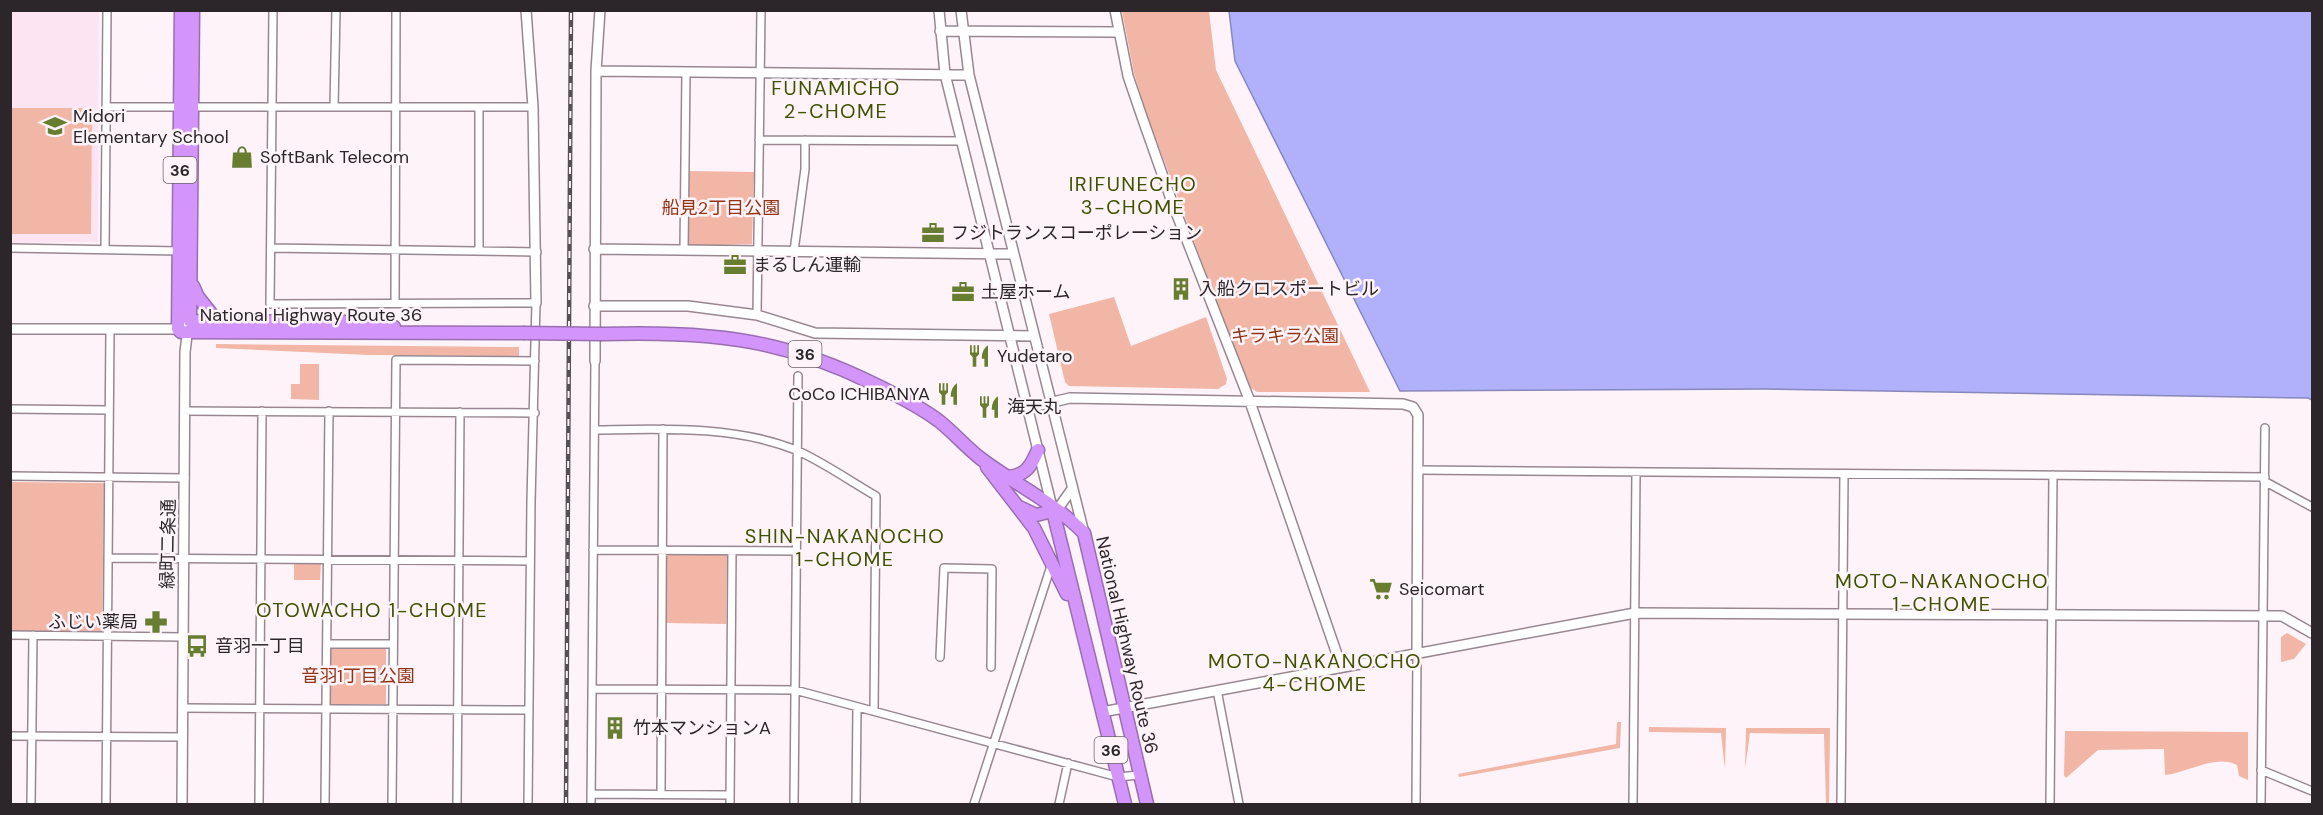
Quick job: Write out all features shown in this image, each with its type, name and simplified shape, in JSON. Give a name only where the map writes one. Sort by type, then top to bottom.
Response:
[{"type":"highway","name":"National Highway Route 36","points":[[181,10],[187,107],[190,321],[353,322],[440,332]]},
{"type":"highway","name":"National Highway Route 36","points":[[193,10],[180,251],[182,331],[711,335],[789,349],[842,368],[897,394],[939,421],[980,458],[1084,533],[1147,804]]},
{"type":"highway","points":[[190,276],[198,297],[217,321]]},
{"type":"highway","points":[[1007,477],[1018,476],[1030,468],[1038,450]]},
{"type":"highway","name":"National Highway Route 36","points":[[980,458],[1034,528],[1052,561],[1080,623]]},
{"type":"highway","name":"36","points":[[1014,503],[1036,515],[1054,510]]},
{"type":"highway","name":"National Highway Route 36","points":[[1054,510],[1125,804]]},
{"type":"street","points":[[105,249],[107,10]]},
{"type":"street","points":[[273,10],[270,304],[536,303]]},
{"type":"street","points":[[334,107],[336,10]]},
{"type":"street","points":[[395,302],[396,10]]},
{"type":"street","points":[[526,10],[533,107],[537,252],[530,561],[528,804]]},
{"type":"street","points":[[591,804],[596,430],[594,249],[596,71],[600,10]]},
{"type":"street","points":[[757,315],[760,10]]},
{"type":"street","points":[[939,10],[945,74],[1054,510]]},
{"type":"street","points":[[962,10],[969,75],[1084,533]]},
{"type":"street","points":[[1115,10],[1128,76],[1172,202],[1249,399],[1341,666]]},
{"type":"street","points":[[940,31],[1118,32]]},
{"type":"street","points":[[596,71],[969,75]]},
{"type":"street","points":[[684,250],[686,72]]},
{"type":"street","points":[[106,107],[533,107]]},
{"type":"street","points":[[478,252],[479,107]]},
{"type":"street","points":[[759,140],[961,141]]},
{"type":"street","points":[[794,250],[805,169],[805,140]]},
{"type":"street","points":[[10,248],[180,251]]},
{"type":"street","points":[[271,248],[537,252]]},
{"type":"street","points":[[594,249],[1013,254]]},
{"type":"street","points":[[594,306],[688,306],[757,315],[815,333],[1034,336]]},
{"type":"street","name":"緑町二条通","points":[[182,804],[185,411],[182,331],[190,321]]},
{"type":"street","points":[[10,329],[182,331]]},
{"type":"street","points":[[106,804],[110,330]]},
{"type":"street","points":[[392,804],[396,360],[536,361]]},
{"type":"street","points":[[794,804],[798,376]]},
{"type":"street","points":[[1027,408],[1070,398],[1249,399],[1403,404],[1413,407],[1418,415],[1416,804]]},
{"type":"street","points":[[10,409],[109,410]]},
{"type":"street","points":[[185,411],[535,413]]},
{"type":"street","points":[[259,804],[262,411]]},
{"type":"street","points":[[325,804],[329,411]]},
{"type":"street","points":[[457,804],[460,412]]},
{"type":"street","points":[[2261,804],[2265,428]]},
{"type":"street","points":[[596,430],[663,429],[738,435],[797,451],[876,496],[873,711]]},
{"type":"street","points":[[660,794],[663,429]]},
{"type":"street","points":[[1418,470],[2264,479],[2313,507]]},
{"type":"street","points":[[1633,804],[1636,472]]},
{"type":"street","points":[[1840,804],[1844,474]]},
{"type":"street","points":[[10,476],[185,478]]},
{"type":"street","points":[[2050,804],[2054,476]]},
{"type":"street","points":[[1054,510],[1072,489]]},
{"type":"street","points":[[593,550],[796,551]]},
{"type":"street","points":[[730,804],[732,551]]},
{"type":"street","points":[[108,558],[530,561]]},
{"type":"street","points":[[974,804],[1052,561]]},
{"type":"street","points":[[940,657],[944,568],[992,569],[991,668]]},
{"type":"street","points":[[1102,712],[1635,613],[2282,616],[2313,633]]},
{"type":"street","points":[[10,635],[183,637]]},
{"type":"street","points":[[31,804],[33,635]]},
{"type":"street","points":[[327,644],[393,644]]},
{"type":"street","points":[[592,689],[795,690],[1118,777],[1139,775]]},
{"type":"street","points":[[1217,690],[1239,804]]},
{"type":"street","points":[[856,804],[857,707]]},
{"type":"street","points":[[183,708],[529,710]]},
{"type":"street","points":[[10,736],[182,737]]},
{"type":"street","points":[[1059,804],[1068,763]]},
{"type":"street","points":[[2261,770],[2313,791]]},
{"type":"street","points":[[591,794],[730,795]]},
{"type":"shaded area","name":"Midori Elementary School","points":[[10,11],[99,11],[98,242],[11,243]]},
{"type":"green space","name":"キラキラ公園","points":[[1122,11],[1209,11],[1216,70],[1370,392],[1257,392],[1248,386],[1146,112],[1134,73]]},
{"type":"green space","points":[[11,108],[92,108],[91,234],[11,234]]},
{"type":"green space","name":"船見2丁目公園","points":[[689,171],[754,172],[752,244],[688,246]]},
{"type":"green space","points":[[1114,297],[1131,346],[1206,317],[1227,379],[1226,384],[1218,389],[1069,386],[1065,382],[1049,314]]},
{"type":"green space","points":[[216,344],[519,347],[519,356],[369,355],[216,348]]},
{"type":"green space","points":[[300,364],[319,364],[319,400],[291,399],[291,384],[300,384]]},
{"type":"green space","points":[[11,482],[104,483],[102,634],[11,633]]},
{"type":"green space","points":[[667,555],[727,555],[726,624],[666,623]]},
{"type":"green space","points":[[294,564],[321,564],[320,580],[294,580]]},
{"type":"green space","points":[[2287,633],[2306,644],[2294,659],[2281,662],[2281,637]]},
{"type":"green space","name":"音羽1丁目公園","points":[[330,649],[386,649],[386,704],[330,704]]},
{"type":"green space","points":[[1617,722],[1621,722],[1620,748],[1459,777],[1458,774],[1616,744]]},
{"type":"green space","points":[[1649,727],[1726,728],[1725,769],[1721,733],[1649,732]]},
{"type":"green space","points":[[1746,728],[1830,728],[1829,804],[1826,804],[1824,734],[1750,733],[1745,769]]},
{"type":"green space","points":[[2065,731],[2248,732],[2248,780],[2239,776],[2237,765],[2228,762],[2210,763],[2165,775],[2164,749],[2098,750],[2066,778],[2064,775]]},
{"type":"water","points":[[1229,11],[2312,11],[2312,400],[2308,398],[1764,389],[1400,391],[1235,61]]},
{"type":"railway","points":[[566,804],[571,10]]},
{"type":"place","name":"Midori Elementary School","points":[[55,126]]},
{"type":"place","name":"SoftBank Telecom","points":[[242,157]]},
{"type":"place","name":"フジトランスコーポレーション","points":[[933,233]]},
{"type":"place","name":"まるしん運輸","points":[[735,265]]},
{"type":"place","name":"入船クロスポートビル","points":[[1181,289]]},
{"type":"place","name":"土屋ホーム","points":[[963,292]]},
{"type":"place","name":"Yudetaro","points":[[979,356]]},
{"type":"place","name":"CoCo ICHIBANYA","points":[[948,394]]},
{"type":"place","name":"海天丸","points":[[989,407]]},
{"type":"place","name":"Seicomart","points":[[1381,589]]},
{"type":"place","name":"ふじい薬局","points":[[156,622]]},
{"type":"place","name":"音羽一丁目","points":[[197,646]]},
{"type":"place","name":"竹本マンションA","points":[[615,728]]},
{"type":"district","name":"FUNAMICHO 2-CHOME","points":[[836,100]]},
{"type":"district","name":"IRIFUNECHO 3-CHOME","points":[[1133,196]]},
{"type":"district","name":"SHIN-NAKANOCHO 1-CHOME","points":[[845,548]]},
{"type":"district","name":"MOTO-NAKANOCHO 1-CHOME","points":[[1942,592]]},
{"type":"district","name":"OTOWACHO 1-CHOME","points":[[372,610]]},
{"type":"district","name":"MOTO-NAKANOCHO 4-CHOME","points":[[1315,672]]}]
